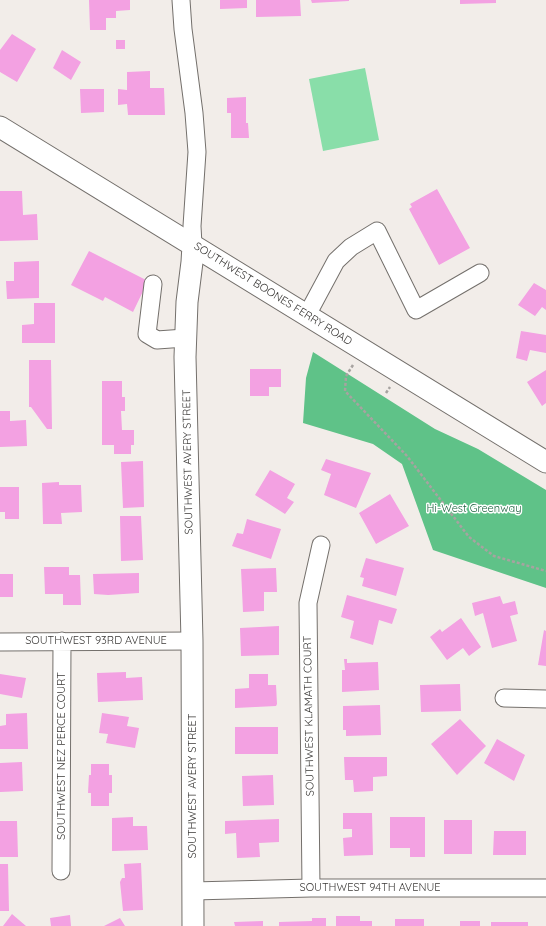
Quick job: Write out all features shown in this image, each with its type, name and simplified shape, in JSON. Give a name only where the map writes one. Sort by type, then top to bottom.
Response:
[{"type":"main road","name":"SOUTHWEST BOONES FERRY ROAD","points":[[0,127],[158,222],[192,245],[546,462]]},
{"type":"main road","name":"SOUTHWEST AVERY STREET","points":[[192,245],[192,262],[187,302],[186,338],[192,641],[193,926]]},
{"type":"street","name":"SOUTHWEST AVERY STREET","points":[[181,0],[183,29],[194,112],[197,152],[192,245]]},
{"type":"street","points":[[307,315],[336,261],[351,247],[377,231],[416,310],[480,273]]},
{"type":"street","points":[[153,284],[147,334],[157,340],[186,338]]},
{"type":"street","name":"SOUTHWEST KLAMATH COURT","points":[[311,888],[308,603],[321,545]]},
{"type":"street","name":"SOUTHWEST 93RD AVENUE","points":[[0,642],[192,641]]},
{"type":"street","name":"SOUTHWEST NEZ PERCE COURT","points":[[61,871],[62,642]]},
{"type":"street","points":[[504,698],[546,699]]},
{"type":"street","name":"SOUTHWEST 94TH AVENUE","points":[[193,891],[311,888],[546,888]]},
{"type":"path","points":[[363,350],[346,376],[345,391],[407,456],[439,500],[469,537],[494,556],[546,571]]},
{"type":"green space","points":[[365,68],[379,140],[323,151],[309,79]]},
{"type":"green space","name":"Hi-West Greenway","points":[[313,352],[435,429],[478,449],[546,490],[546,588],[433,550],[402,464],[373,444],[303,423],[306,378]]},
{"type":"building","points":[[89,0],[130,0],[130,10],[116,11],[116,18],[106,18],[106,30],[90,30]]},
{"type":"building","points":[[220,0],[247,0],[247,8],[220,9]]},
{"type":"building","points":[[256,0],[300,0],[301,16],[256,17]]},
{"type":"building","points":[[311,0],[349,0],[349,1],[312,3]]},
{"type":"building","points":[[460,0],[496,0],[496,3],[460,4]]},
{"type":"building","points":[[12,34],[36,49],[17,82],[0,72],[0,50]]},
{"type":"building","points":[[116,40],[125,40],[125,49],[116,49]]},
{"type":"building","points":[[62,50],[81,62],[71,80],[53,68]]},
{"type":"building","points":[[150,71],[150,88],[164,88],[165,115],[128,115],[127,104],[118,105],[118,89],[127,90],[127,72]]},
{"type":"building","points":[[80,89],[104,89],[104,112],[81,113]]},
{"type":"building","points":[[246,97],[246,123],[248,123],[249,138],[231,138],[231,113],[227,113],[227,98]]},
{"type":"building","points":[[437,189],[470,248],[439,265],[409,209],[412,207],[410,204]]},
{"type":"building","points":[[0,191],[22,191],[23,215],[37,214],[38,240],[0,241]]},
{"type":"building","points":[[89,251],[148,281],[133,312],[105,297],[103,301],[71,285]]},
{"type":"building","points":[[39,261],[39,298],[7,299],[6,281],[14,281],[14,262]]},
{"type":"building","points":[[534,283],[546,290],[546,310],[542,307],[535,316],[518,305]]},
{"type":"building","points":[[34,303],[55,303],[55,343],[22,343],[22,325],[34,324]]},
{"type":"building","points":[[521,331],[546,335],[546,353],[530,350],[527,361],[516,358]]},
{"type":"building","points":[[29,360],[51,360],[52,429],[47,429],[31,407],[29,407]]},
{"type":"building","points":[[250,369],[281,369],[281,387],[269,387],[269,396],[250,396]]},
{"type":"building","points":[[546,370],[546,403],[542,406],[527,382]]},
{"type":"building","points":[[102,381],[122,381],[122,397],[125,397],[125,411],[121,411],[122,430],[134,430],[134,445],[131,445],[131,454],[114,454],[114,445],[102,445]]},
{"type":"building","points":[[0,411],[10,411],[10,421],[26,420],[27,446],[0,447]]},
{"type":"building","points":[[326,459],[371,473],[356,508],[324,495],[331,474],[321,470]]},
{"type":"building","points":[[143,461],[144,507],[123,508],[121,462]]},
{"type":"building","points":[[270,470],[295,484],[287,498],[294,502],[285,514],[255,495]]},
{"type":"building","points":[[59,482],[59,485],[81,485],[82,512],[61,513],[62,524],[43,524],[42,483]]},
{"type":"building","points":[[0,487],[19,487],[19,519],[5,519],[5,512],[0,512]]},
{"type":"building","points":[[390,494],[409,526],[376,544],[359,513]]},
{"type":"building","points":[[120,516],[141,516],[143,560],[121,561]]},
{"type":"building","points":[[247,519],[281,529],[271,559],[232,546],[237,533],[243,534]]},
{"type":"building","points":[[366,558],[404,568],[396,596],[362,586],[364,578],[360,577]]},
{"type":"building","points":[[44,567],[69,567],[69,575],[80,575],[81,605],[63,605],[63,594],[45,594]]},
{"type":"building","points":[[276,568],[277,592],[264,592],[264,611],[243,612],[241,569]]},
{"type":"building","points":[[139,573],[139,593],[108,595],[94,594],[93,574]]},
{"type":"building","points":[[0,574],[13,574],[13,597],[0,597]]},
{"type":"building","points":[[347,595],[397,609],[392,624],[379,620],[373,645],[350,638],[354,621],[341,617]]},
{"type":"building","points":[[500,596],[503,604],[515,601],[518,614],[510,616],[517,641],[492,648],[483,613],[475,616],[472,603]]},
{"type":"building","points":[[461,618],[481,647],[469,656],[463,648],[447,660],[430,637],[440,629],[442,632]]},
{"type":"building","points":[[279,626],[279,655],[241,656],[240,628]]},
{"type":"building","points":[[544,630],[546,631],[546,666],[538,665]]},
{"type":"building","points":[[344,659],[347,659],[347,663],[378,662],[379,690],[342,692],[342,670],[345,670]]},
{"type":"building","points":[[126,672],[126,678],[142,677],[143,700],[98,702],[97,673]]},
{"type":"building","points":[[0,674],[26,678],[22,698],[0,694]]},
{"type":"building","points":[[249,674],[268,674],[268,685],[276,685],[276,706],[235,708],[235,689],[249,688]]},
{"type":"building","points":[[460,684],[461,711],[421,712],[420,685]]},
{"type":"building","points":[[380,705],[381,735],[346,736],[346,730],[343,730],[343,706]]},
{"type":"building","points":[[27,713],[28,749],[0,749],[0,726],[6,725],[6,714]]},
{"type":"building","points":[[102,713],[129,717],[127,726],[139,728],[135,748],[106,743],[108,734],[99,733]]},
{"type":"building","points":[[460,719],[486,746],[457,775],[431,744]]},
{"type":"building","points":[[235,727],[278,727],[278,754],[235,754]]},
{"type":"building","points":[[497,739],[525,755],[514,781],[484,763]]},
{"type":"building","points":[[344,757],[387,757],[387,776],[373,777],[373,791],[354,792],[353,780],[345,780]]},
{"type":"building","points":[[22,762],[23,791],[0,792],[0,763]]},
{"type":"building","points":[[91,764],[109,764],[109,775],[112,775],[112,793],[109,793],[109,806],[91,806],[91,793],[88,793]]},
{"type":"building","points":[[273,775],[274,805],[243,806],[242,776]]},
{"type":"building","points":[[343,813],[372,813],[373,855],[344,856],[343,838],[352,837],[352,829],[343,829]]},
{"type":"building","points":[[133,817],[133,826],[147,826],[148,850],[112,851],[112,818]]},
{"type":"building","points":[[390,817],[425,817],[425,857],[410,857],[410,848],[390,848]]},
{"type":"building","points":[[279,819],[279,842],[259,843],[260,857],[237,858],[236,833],[225,834],[225,821]]},
{"type":"building","points":[[444,820],[472,820],[472,854],[444,854]]},
{"type":"building","points":[[0,821],[17,821],[18,857],[0,857]]},
{"type":"building","points":[[494,831],[526,831],[526,855],[493,855]]},
{"type":"building","points":[[141,863],[143,910],[123,911],[120,882],[122,878],[125,878],[124,864]]},
{"type":"building","points":[[0,864],[8,864],[9,911],[0,911]]},
{"type":"building","points":[[12,914],[26,926],[3,926]]},
{"type":"building","points":[[70,915],[71,926],[51,926],[50,918]]},
{"type":"building","points":[[336,916],[360,916],[360,921],[372,921],[372,926],[336,926]]},
{"type":"building","points":[[120,918],[125,926],[104,926]]},
{"type":"building","points":[[312,918],[326,918],[326,926],[279,926],[279,922],[312,921]]},
{"type":"building","points":[[395,919],[424,919],[424,926],[395,926]]},
{"type":"building","points":[[263,921],[263,926],[235,926],[234,922]]},
{"type":"building","points":[[460,921],[480,921],[480,926],[460,926]]},
{"type":"building","points":[[491,922],[528,922],[528,926],[491,926]]}]
